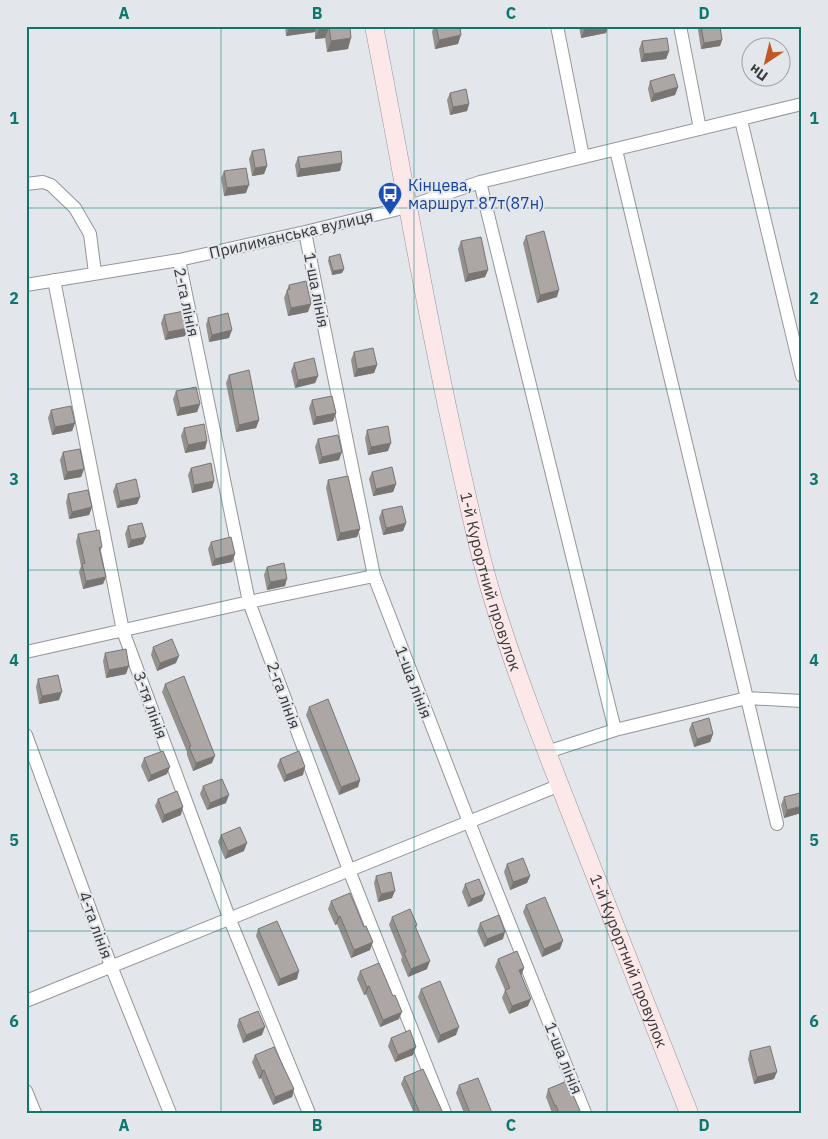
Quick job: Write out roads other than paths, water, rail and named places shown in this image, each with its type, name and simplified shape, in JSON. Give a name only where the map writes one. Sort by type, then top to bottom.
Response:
[{"type":"street","name":"1-й Курортний провулок","points":[[374,26],[445,399],[473,523],[496,610],[547,752],[689,1113]]},
{"type":"street","points":[[557,26],[583,157]]},
{"type":"street","points":[[680,26],[700,129]]},
{"type":"street","name":"Прилиманська вулиця","points":[[26,285],[179,260],[305,232],[407,207],[480,182],[802,104]]},
{"type":"street","points":[[741,120],[802,376]]},
{"type":"street","points":[[616,150],[777,824]]},
{"type":"street","points":[[26,184],[43,182],[52,185],[75,208],[90,234],[95,273]]},
{"type":"street","points":[[480,182],[615,730]]},
{"type":"street","name":"1-ша лінія","points":[[305,232],[374,576],[469,822],[586,1113]]},
{"type":"street","name":"2-га лінія","points":[[179,260],[249,602],[349,870],[444,1113]]},
{"type":"street","name":"3-тя лінія","points":[[54,280],[123,631],[230,920],[309,1113]]},
{"type":"street","points":[[26,652],[374,576]]},
{"type":"street","points":[[547,752],[615,730],[747,698],[802,701]]},
{"type":"street","name":"4-та лінія","points":[[26,735],[111,966],[170,1113]]},
{"type":"street","points":[[26,1001],[560,785]]},
{"type":"street","points":[[26,1090],[35,1113]]},
{"type":"place","name":"Кінцева, маршрут 87т(87н)","points":[[390,215]]}]
